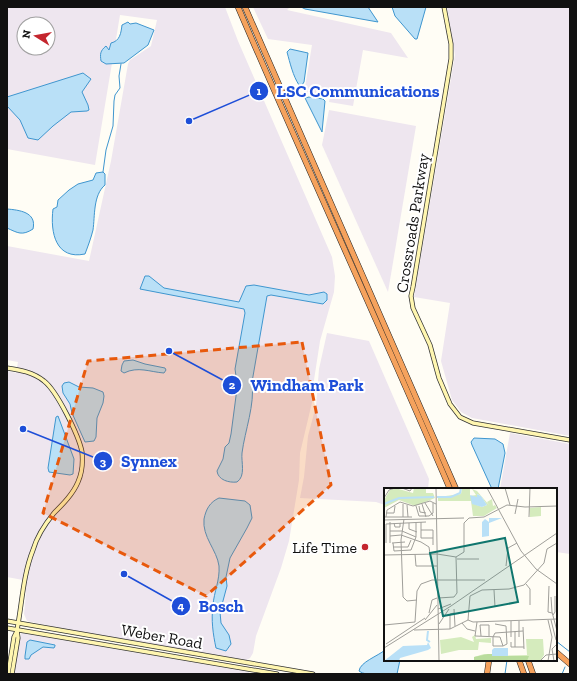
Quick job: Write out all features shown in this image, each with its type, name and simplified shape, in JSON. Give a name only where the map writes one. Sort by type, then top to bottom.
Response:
[{"type":"highway","points":[[238,7],[450,488]]},
{"type":"highway","points":[[245,7],[456,488]]},
{"type":"highway","points":[[557,653],[570,664]]},
{"type":"highway","points":[[486,674],[489,661]]},
{"type":"highway","points":[[519,661],[524,674]]},
{"type":"highway","points":[[528,661],[533,674]]},
{"type":"street","name":"Crossroads Parkway","points":[[444,7],[451,44],[451,59],[413,287],[413,308],[430,345],[439,378],[450,404],[460,417],[473,423],[570,440]]},
{"type":"street","points":[[7,368],[36,375],[52,388],[78,441],[81,450],[82,462],[81,475],[78,484],[46,524],[33,550],[29,562],[19,623],[14,637],[8,674]]},
{"type":"street","name":"Weber Road","points":[[7,621],[313,674]]},
{"type":"street","name":"Weber Road","points":[[7,628],[251,672],[277,674]]},
{"type":"street","points":[[12,674],[18,639],[17,630]]},
{"type":"street","points":[[251,672],[253,664]]},
{"type":"street","points":[[256,672],[258,664]]},
{"type":"highlighted area","points":[[302,342],[331,485],[206,596],[43,513],[88,361]]},
{"type":"shaded area","points":[[7,7],[225,7],[238,41],[332,257],[335,276],[334,292],[320,341],[314,380],[314,394],[300,453],[299,480],[289,541],[281,568],[256,636],[253,653],[250,658],[245,661],[111,639],[27,621],[24,614],[26,593],[23,580],[7,577],[7,371],[16,373],[18,362],[7,360],[7,246],[89,261],[111,161],[128,64],[130,60],[151,46],[157,20],[120,15],[95,165],[7,149]]},
{"type":"shaded area","points":[[253,7],[290,7],[287,10],[391,33],[408,58],[363,50],[353,106],[329,102],[330,97],[304,93],[312,45],[268,39]]},
{"type":"shaded area","points":[[447,7],[570,7],[570,436],[472,418],[461,412],[452,400],[441,361],[450,303],[414,297],[455,55]]},
{"type":"shaded area","points":[[329,110],[416,126],[388,292],[322,145]]},
{"type":"shaded area","points":[[327,333],[369,341],[429,479],[428,488],[384,488],[384,505],[376,502],[300,498],[304,477],[308,436],[316,406],[319,369]]},
{"type":"shaded area","points":[[510,433],[570,444],[570,554],[557,552],[557,488],[500,488]]},
{"type":"shaded area","points":[[21,633],[249,672],[248,674],[14,674]]},
{"type":"water","points":[[301,7],[368,7],[378,22],[305,9]]},
{"type":"water","points":[[392,7],[426,7],[417,39],[415,39],[395,16]]},
{"type":"water","points":[[128,22],[130,24],[136,23],[154,30],[148,45],[124,63],[106,64],[101,61],[103,49],[106,46],[109,50],[111,43],[120,36],[122,25]]},
{"type":"water","points":[[290,49],[308,53],[304,82],[302,85],[299,85],[292,69],[287,52]]},
{"type":"water","points":[[83,73],[91,79],[82,92],[89,110],[71,112],[38,140],[28,138],[20,120],[7,106],[7,97]]},
{"type":"water","points":[[309,97],[323,99],[325,101],[322,132],[305,98]]},
{"type":"water","points":[[103,172],[105,174],[105,185],[98,194],[96,200],[93,230],[85,254],[75,255],[67,253],[61,249],[54,235],[52,218],[53,209],[57,207],[58,200],[69,190],[78,184],[93,180],[96,173]]},
{"type":"water","points":[[7,209],[22,211],[30,215],[34,223],[33,229],[20,233],[7,228]]},
{"type":"water","points":[[145,276],[149,276],[164,288],[239,302],[246,286],[254,285],[309,295],[324,292],[327,294],[327,300],[323,304],[271,295],[267,296],[252,382],[253,391],[251,409],[243,444],[242,473],[237,482],[222,479],[219,477],[217,471],[223,459],[225,447],[229,443],[231,434],[238,381],[235,369],[245,313],[244,309],[140,289]]},
{"type":"water","points":[[133,360],[165,368],[166,370],[164,373],[144,370],[134,370],[124,373],[121,371],[124,361]]},
{"type":"water","points":[[69,382],[79,387],[93,388],[103,392],[103,403],[97,418],[96,437],[94,441],[85,442],[72,413],[70,404],[63,393],[62,386],[64,383]]},
{"type":"water","points":[[58,416],[74,459],[73,474],[70,475],[49,472],[48,468],[56,417]]},
{"type":"water","points":[[474,438],[495,439],[503,444],[505,453],[498,488],[492,488],[471,442]]},
{"type":"water","points":[[219,498],[245,501],[250,505],[252,518],[230,558],[226,577],[227,586],[220,612],[221,623],[229,635],[231,644],[226,651],[216,648],[214,637],[212,611],[219,576],[219,566],[216,554],[207,538],[204,526],[204,519],[207,509]]},
{"type":"water","points":[[30,640],[55,646],[54,648],[43,647],[31,655],[29,659],[25,659],[27,642]]},
{"type":"water","points":[[384,651],[384,661],[400,661],[397,674],[371,675],[359,671],[362,665]]},
{"type":"waterway","points":[[103,172],[106,150],[113,126],[115,95],[120,88],[119,76],[121,64]]},
{"type":"waterway","points":[[557,642],[570,652]]},
{"type":"waterway","points":[[505,674],[507,661]]},
{"type":"waterway","points":[[562,674],[565,667]]},
{"type":"place","name":"LSC Communications","points":[[189,121]]},
{"type":"place","name":"Windham Park","points":[[169,351]]},
{"type":"place","name":"Synnex","points":[[23,429]]},
{"type":"place","name":"Life Time","points":[[365,547]]},
{"type":"place","name":"Bosch","points":[[124,574]]}]
